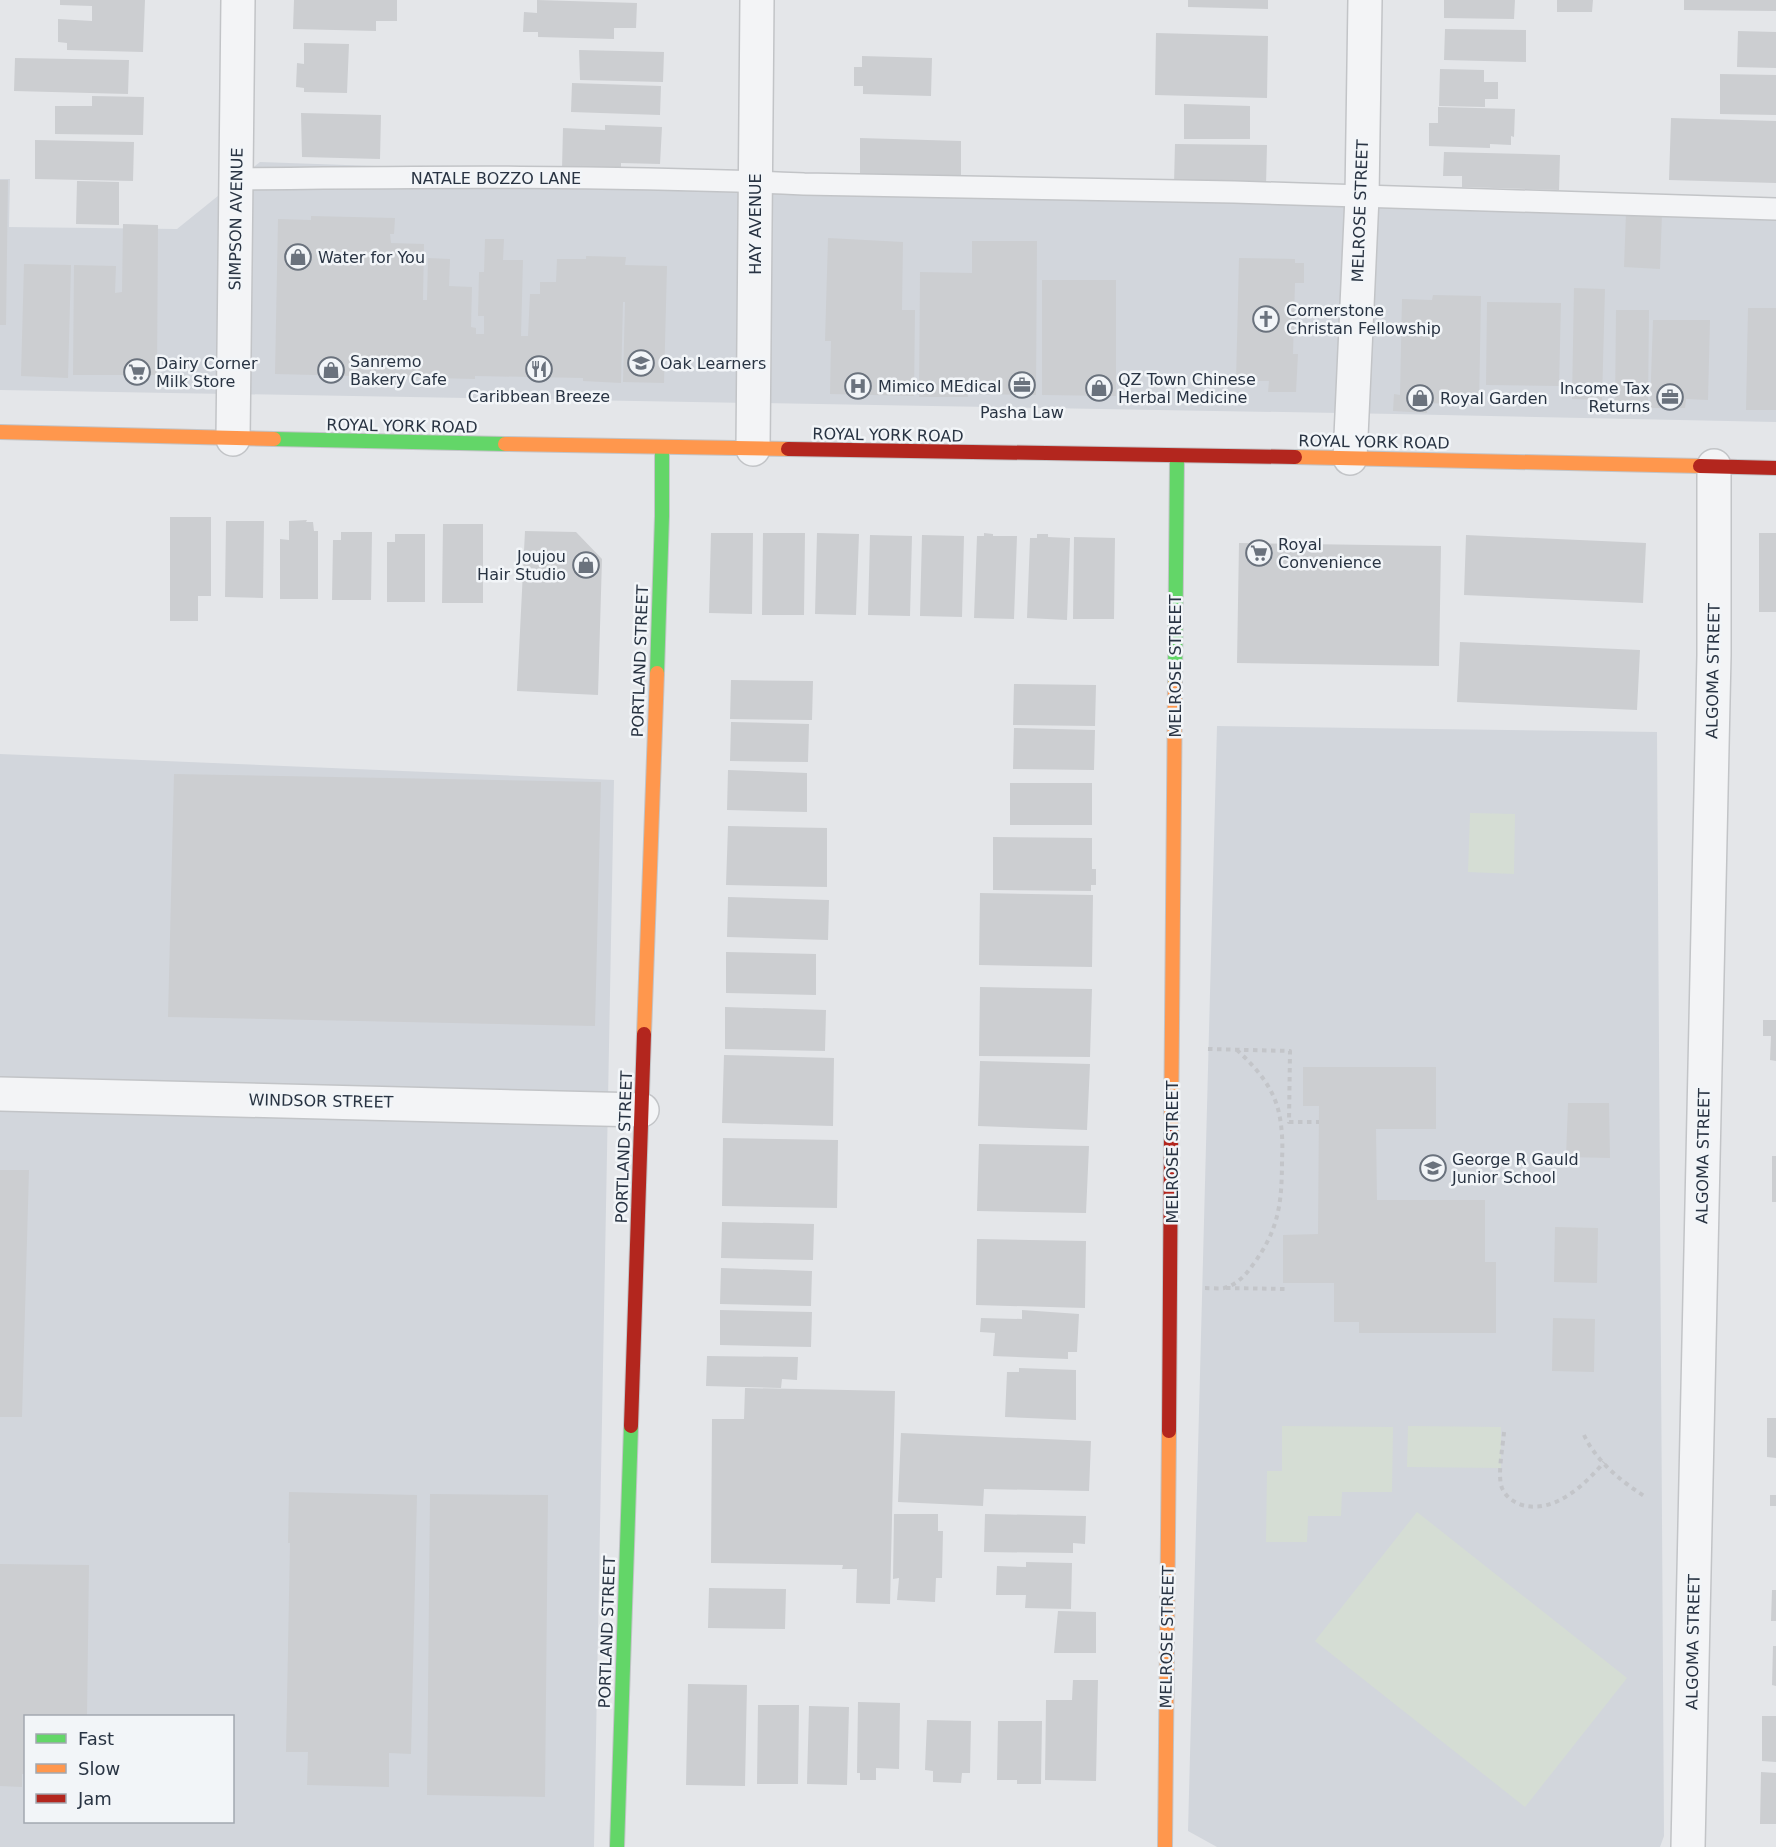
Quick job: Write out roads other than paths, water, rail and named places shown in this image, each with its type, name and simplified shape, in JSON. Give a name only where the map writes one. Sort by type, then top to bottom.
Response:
[{"type":"street","name":"SIMPSON AVENUE","points":[[233,439],[238,0]]},
{"type":"street","name":"HAY AVENUE","points":[[753,449],[757,0]]},
{"type":"street","name":"MELROSE STREET","points":[[1350,458],[1362,196],[1365,0]]},
{"type":"street","name":"ROYAL YORK ROAD","points":[[0,432],[233,439],[1350,458],[1776,468]]},
{"type":"street","name":"PORTLAND STREET","points":[[617,1847],[662,447]]},
{"type":"street","name":"MELROSE STREET","points":[[1165,1847],[1172,1251],[1177,456]]},
{"type":"street","name":"ALGOMA STREET","points":[[1689,1847],[1714,655],[1714,466]]},
{"type":"street","name":"WINDSOR STREET","points":[[0,1094],[642,1110]]},
{"type":"lane","name":"NATALE BOZZO LANE","points":[[237,179],[516,177],[754,181],[804,184],[1234,192],[1776,209]]},
{"type":"place","name":"Water for You","points":[[298,257]]},
{"type":"place","name":"Cornerstone Christan Fellowship","points":[[1266,319]]},
{"type":"place","name":"Oak Learners","points":[[641,363]]},
{"type":"place","name":"Caribbean Breeze","points":[[539,369]]},
{"type":"place","name":"Sanremo Bakery Cafe","points":[[331,370]]},
{"type":"place","name":"Dairy Corner Milk Store","points":[[137,372]]},
{"type":"place","name":"Pasha Law","points":[[1022,385]]},
{"type":"place","name":"Mimico MEdical","points":[[858,386]]},
{"type":"place","name":"QZ Town Chinese Herbal Medicine","points":[[1099,388]]},
{"type":"place","name":"Income Tax Returns","points":[[1670,397]]},
{"type":"place","name":"Royal Garden","points":[[1420,398]]},
{"type":"place","name":"Royal Convenience","points":[[1259,553]]},
{"type":"place","name":"Joujou Hair Studio","points":[[586,565]]},
{"type":"place","name":"George R Gauld Junior School","points":[[1433,1168]]}]
